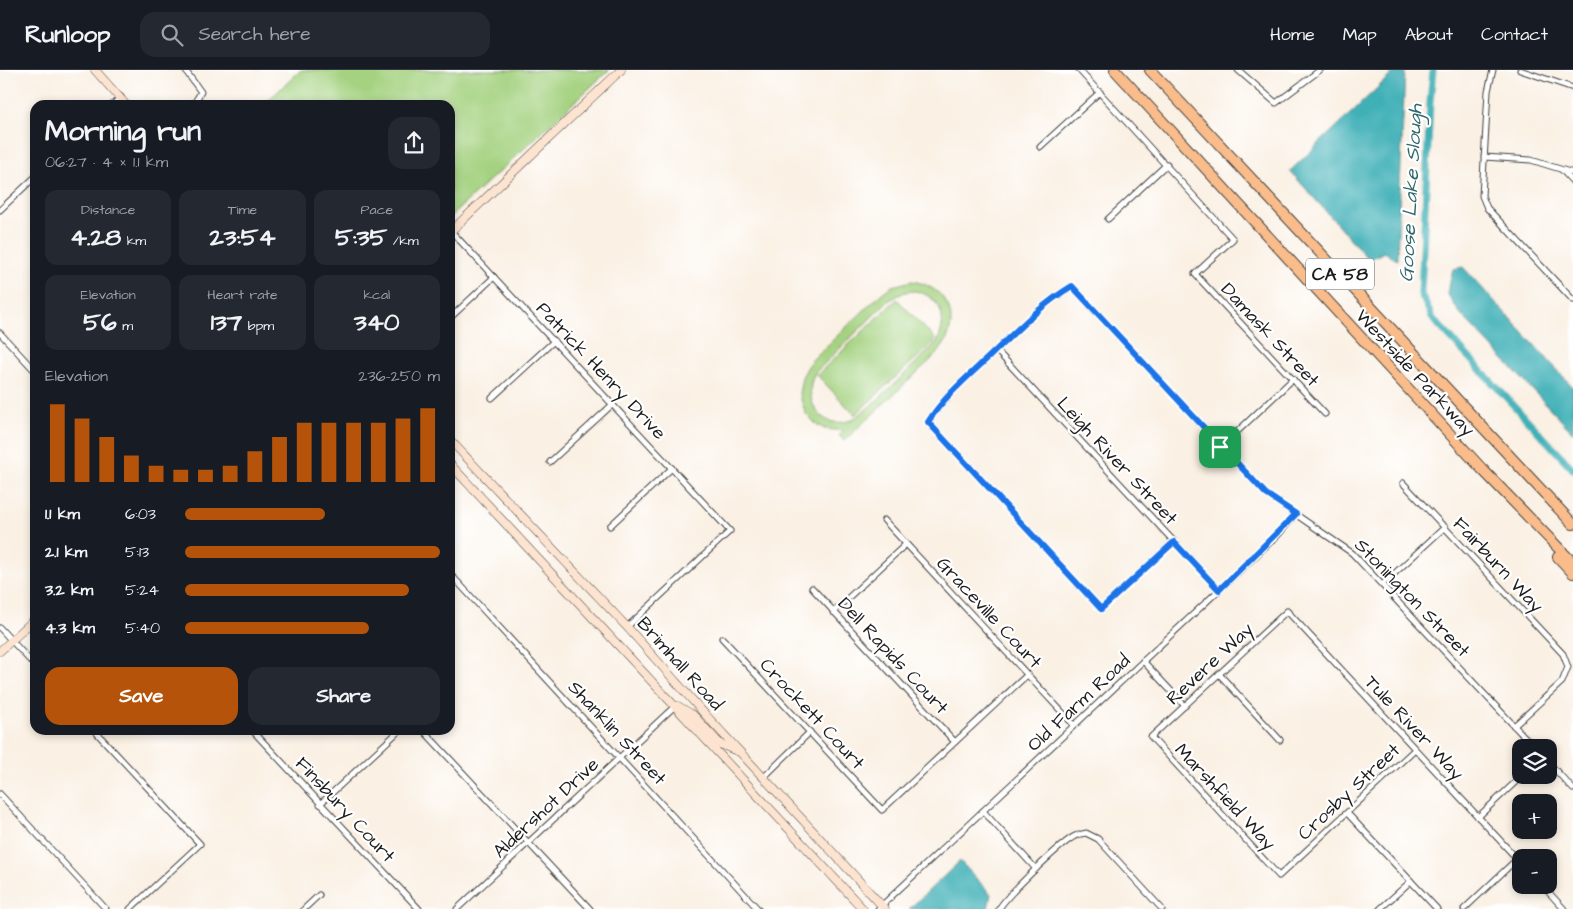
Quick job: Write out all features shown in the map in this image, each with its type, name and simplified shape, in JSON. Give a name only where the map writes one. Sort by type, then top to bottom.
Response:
[{"type":"highway","name":"Westside Parkway","points":[[1115,70],[1482,469],[1573,563]]},
{"type":"highway","name":"Westside Parkway","points":[[1150,70],[1573,524]]},
{"type":"highway","points":[[1482,469],[1573,573]]},
{"type":"highway","points":[[1530,477],[1573,518]]},
{"type":"street","points":[[95,70],[125,100]]},
{"type":"street","points":[[185,70],[202,92],[196,100]]},
{"type":"street","points":[[455,227],[622,70]]},
{"type":"street","points":[[1079,70],[1167,164],[1108,219]]},
{"type":"street","points":[[1238,70],[1276,103],[1320,70]]},
{"type":"street","points":[[1493,70],[1488,91],[1482,196],[1487,208],[1573,300]]},
{"type":"street","points":[[1520,70],[1573,88]]},
{"type":"street","points":[[1040,147],[1100,92]]},
{"type":"street","points":[[118,100],[121,97]]},
{"type":"street","points":[[1484,157],[1531,160],[1573,173]]},
{"type":"street","name":"Damask Street","points":[[1167,164],[1232,239],[1195,274],[1325,414]]},
{"type":"street","points":[[1562,169],[1573,182]]},
{"type":"street","points":[[0,210],[30,182]]},
{"type":"street","name":"Patrick Henry Drive","points":[[455,235],[730,531],[627,627]]},
{"type":"street","points":[[455,313],[494,277]]},
{"type":"street","name":"Stonington Street","points":[[996,350],[1046,304],[1072,286],[1220,447],[1266,494],[1352,553],[1526,739]]},
{"type":"street","points":[[0,333],[30,366]]},
{"type":"street","points":[[492,398],[554,341]]},
{"type":"street","points":[[996,350],[946,397],[928,422],[1101,609],[1174,542]]},
{"type":"street","name":"Leigh River Street","points":[[996,350],[1219,590]]},
{"type":"street","points":[[1220,447],[1293,379]]},
{"type":"street","points":[[550,462],[613,404]]},
{"type":"street","name":"Brimhall Road","points":[[455,445],[627,627],[882,908]]},
{"type":"street","points":[[610,526],[672,468]]},
{"type":"street","name":"Brimhall Road","points":[[455,469],[863,909]]},
{"type":"street","name":"Fairburn Way","points":[[1403,483],[1562,654],[1568,668],[1562,682],[1514,726]]},
{"type":"street","name":"Old Farm Road","points":[[882,908],[1219,590],[1296,514]]},
{"type":"street","name":"Graceville Court","points":[[884,520],[1074,725]]},
{"type":"street","points":[[1383,584],[1445,527]]},
{"type":"street","points":[[834,612],[906,544]]},
{"type":"street","name":"Shanklin Street","points":[[455,583],[620,757],[758,909]]},
{"type":"street","name":"Dell Rapids Court","points":[[812,588],[955,742]]},
{"type":"street","name":"Revere Way","points":[[1151,738],[1287,611]]},
{"type":"street","name":"Tule River Way","points":[[1287,611],[1512,853]]},
{"type":"street","points":[[0,651],[30,623]]},
{"type":"street","points":[[0,628],[30,661]]},
{"type":"street","name":"Crockett Court","points":[[722,638],[882,810],[955,742]]},
{"type":"street","points":[[1143,661],[1185,706]]},
{"type":"street","points":[[1219,674],[1280,740]]},
{"type":"street","points":[[955,742],[1028,675]]},
{"type":"street","points":[[675,706],[683,708],[693,715],[720,744],[739,752]]},
{"type":"street","name":"Aldershot Drive","points":[[457,909],[675,706]]},
{"type":"street","points":[[763,778],[810,732]]},
{"type":"street","points":[[99,735],[200,844],[130,909]]},
{"type":"street","name":"Finsbury Court","points":[[257,735],[418,909]]},
{"type":"street","points":[[320,804],[395,735]]},
{"type":"street","points":[[428,735],[590,909]]},
{"type":"street","name":"Marshfield Way","points":[[1151,738],[1279,876]]},
{"type":"street","name":"Crosby Street","points":[[1279,876],[1416,749]]},
{"type":"street","points":[[1557,771],[1573,787]]},
{"type":"street","points":[[1478,817],[1513,784]]},
{"type":"street","points":[[0,794],[106,909]]},
{"type":"street","points":[[983,811],[1036,869]]},
{"type":"street","points":[[1347,812],[1437,909]]},
{"type":"street","points":[[999,909],[1003,902],[1036,869],[1075,836],[1086,833],[1098,839],[1162,909]]},
{"type":"street","points":[[1464,909],[1512,867]]},
{"type":"street","points":[[1380,909],[1411,881]]},
{"type":"street","points":[[1550,894],[1564,909]]},
{"type":"street","points":[[304,909],[319,895]]},
{"type":"green space","points":[[301,70],[609,70],[455,212],[455,100],[268,100]]},
{"type":"green space","points":[[912,281],[931,287],[938,293],[949,307],[951,326],[948,336],[938,353],[844,441],[839,435],[843,431],[825,429],[817,425],[806,414],[799,394],[802,377],[811,361],[882,293],[892,286]],"holes":[[[916,291],[925,294],[937,304],[940,310],[942,325],[937,342],[906,373],[856,417],[848,421],[837,422],[828,421],[821,416],[815,409],[810,391],[815,373],[888,301],[905,292]]]},
{"type":"green space","points":[[897,299],[936,340],[855,415],[817,375]]},
{"type":"water","points":[[1396,70],[1405,71],[1397,260],[1384,252],[1369,260],[1290,171]]},
{"type":"water","points":[[1463,267],[1573,387],[1573,433],[1458,311],[1447,293],[1453,269]]},
{"type":"water","points":[[960,861],[991,894],[988,909],[909,909]]},
{"type":"waterway","name":"Goose Lake Slough","points":[[1433,70],[1421,294],[1433,319],[1573,469]]},
{"type":"route","points":[[1072,286],[1220,447],[1243,467],[1266,494],[1296,514],[1278,534],[1219,590],[1174,542],[1101,609],[928,422],[946,397],[1046,304],[1072,286]]}]
